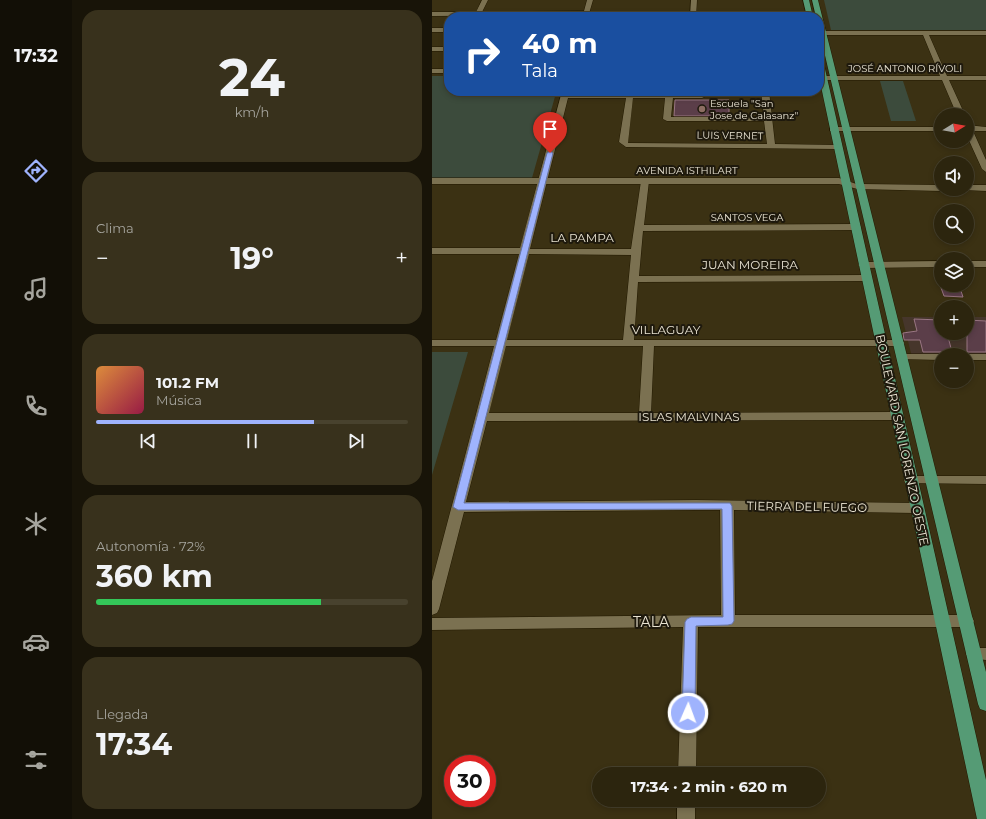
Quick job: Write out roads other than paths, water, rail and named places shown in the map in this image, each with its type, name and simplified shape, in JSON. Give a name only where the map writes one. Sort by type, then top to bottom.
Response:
[{"type":"main road","points":[[806,0],[809,12]]},
{"type":"main road","name":"BOULEVARD SAN LORENZO OESTE","points":[[815,0],[817,12]]},
{"type":"main road","name":"BOULEVARD SAN LORENZO OESTE","points":[[825,72],[837,147],[856,227],[941,622],[986,819]]},
{"type":"main road","name":"BOULEVARD SAN LORENZO OESTE","points":[[825,72],[847,129],[967,621],[980,654],[986,704]]},
{"type":"street","points":[[478,12],[484,0]]},
{"type":"street","points":[[587,12],[590,0]]},
{"type":"street","points":[[693,12],[694,0]]},
{"type":"street","points":[[432,14],[444,14]]},
{"type":"street","points":[[432,30],[444,30]]},
{"type":"street","points":[[926,35],[986,33]]},
{"type":"street","points":[[824,35],[986,36]]},
{"type":"street","points":[[926,35],[959,108]]},
{"type":"street","points":[[432,49],[444,49]]},
{"type":"street","points":[[432,71],[444,71]]},
{"type":"street","name":"JOSÉ ANTONIO RÍVOLI","points":[[825,72],[945,78],[986,78]]},
{"type":"street","points":[[432,610],[564,96]]},
{"type":"street","points":[[630,96],[702,96]]},
{"type":"street","name":"LUIS VERNET","points":[[630,96],[623,142],[628,145],[837,147]]},
{"type":"street","points":[[668,96],[667,119],[767,119]]},
{"type":"street","points":[[765,96],[771,147]]},
{"type":"street","points":[[834,129],[934,128]]},
{"type":"street","points":[[974,128],[986,128]]},
{"type":"street","points":[[974,143],[986,169]]},
{"type":"street","name":"AVENIDA ISTHILART","points":[[432,181],[839,181],[861,187],[934,188]]},
{"type":"street","points":[[628,343],[636,252],[645,181]]},
{"type":"street","points":[[974,188],[986,188]]},
{"type":"street","name":"SANTOS VEGA","points":[[639,228],[856,227]]},
{"type":"street","name":"LA PAMPA","points":[[432,251],[636,252]]},
{"type":"street","points":[[863,265],[934,264]]},
{"type":"street","points":[[974,264],[986,264]]},
{"type":"street","name":"JUAN MOREIRA","points":[[634,278],[866,278]]},
{"type":"street","name":"VILLAGUAY","points":[[432,343],[899,343]]},
{"type":"street","points":[[645,417],[649,343]]},
{"type":"street","points":[[903,357],[934,357]]},
{"type":"street","points":[[974,357],[986,357]]},
{"type":"street","name":"ISLAS MALVINAS","points":[[481,417],[896,416]]},
{"type":"street","points":[[910,480],[986,480]]},
{"type":"street","points":[[727,506],[728,621]]},
{"type":"street","name":"TIERRA DEL FUEGO","points":[[458,507],[727,506],[916,508]]},
{"type":"street","name":"TALA","points":[[432,624],[728,621],[967,621]]},
{"type":"street","points":[[687,767],[691,622]]},
{"type":"street","points":[[686,807],[686,819]]},
{"type":"place","name":"Escuela \"San Jose de Calasanz\"","points":[[702,109]]}]
